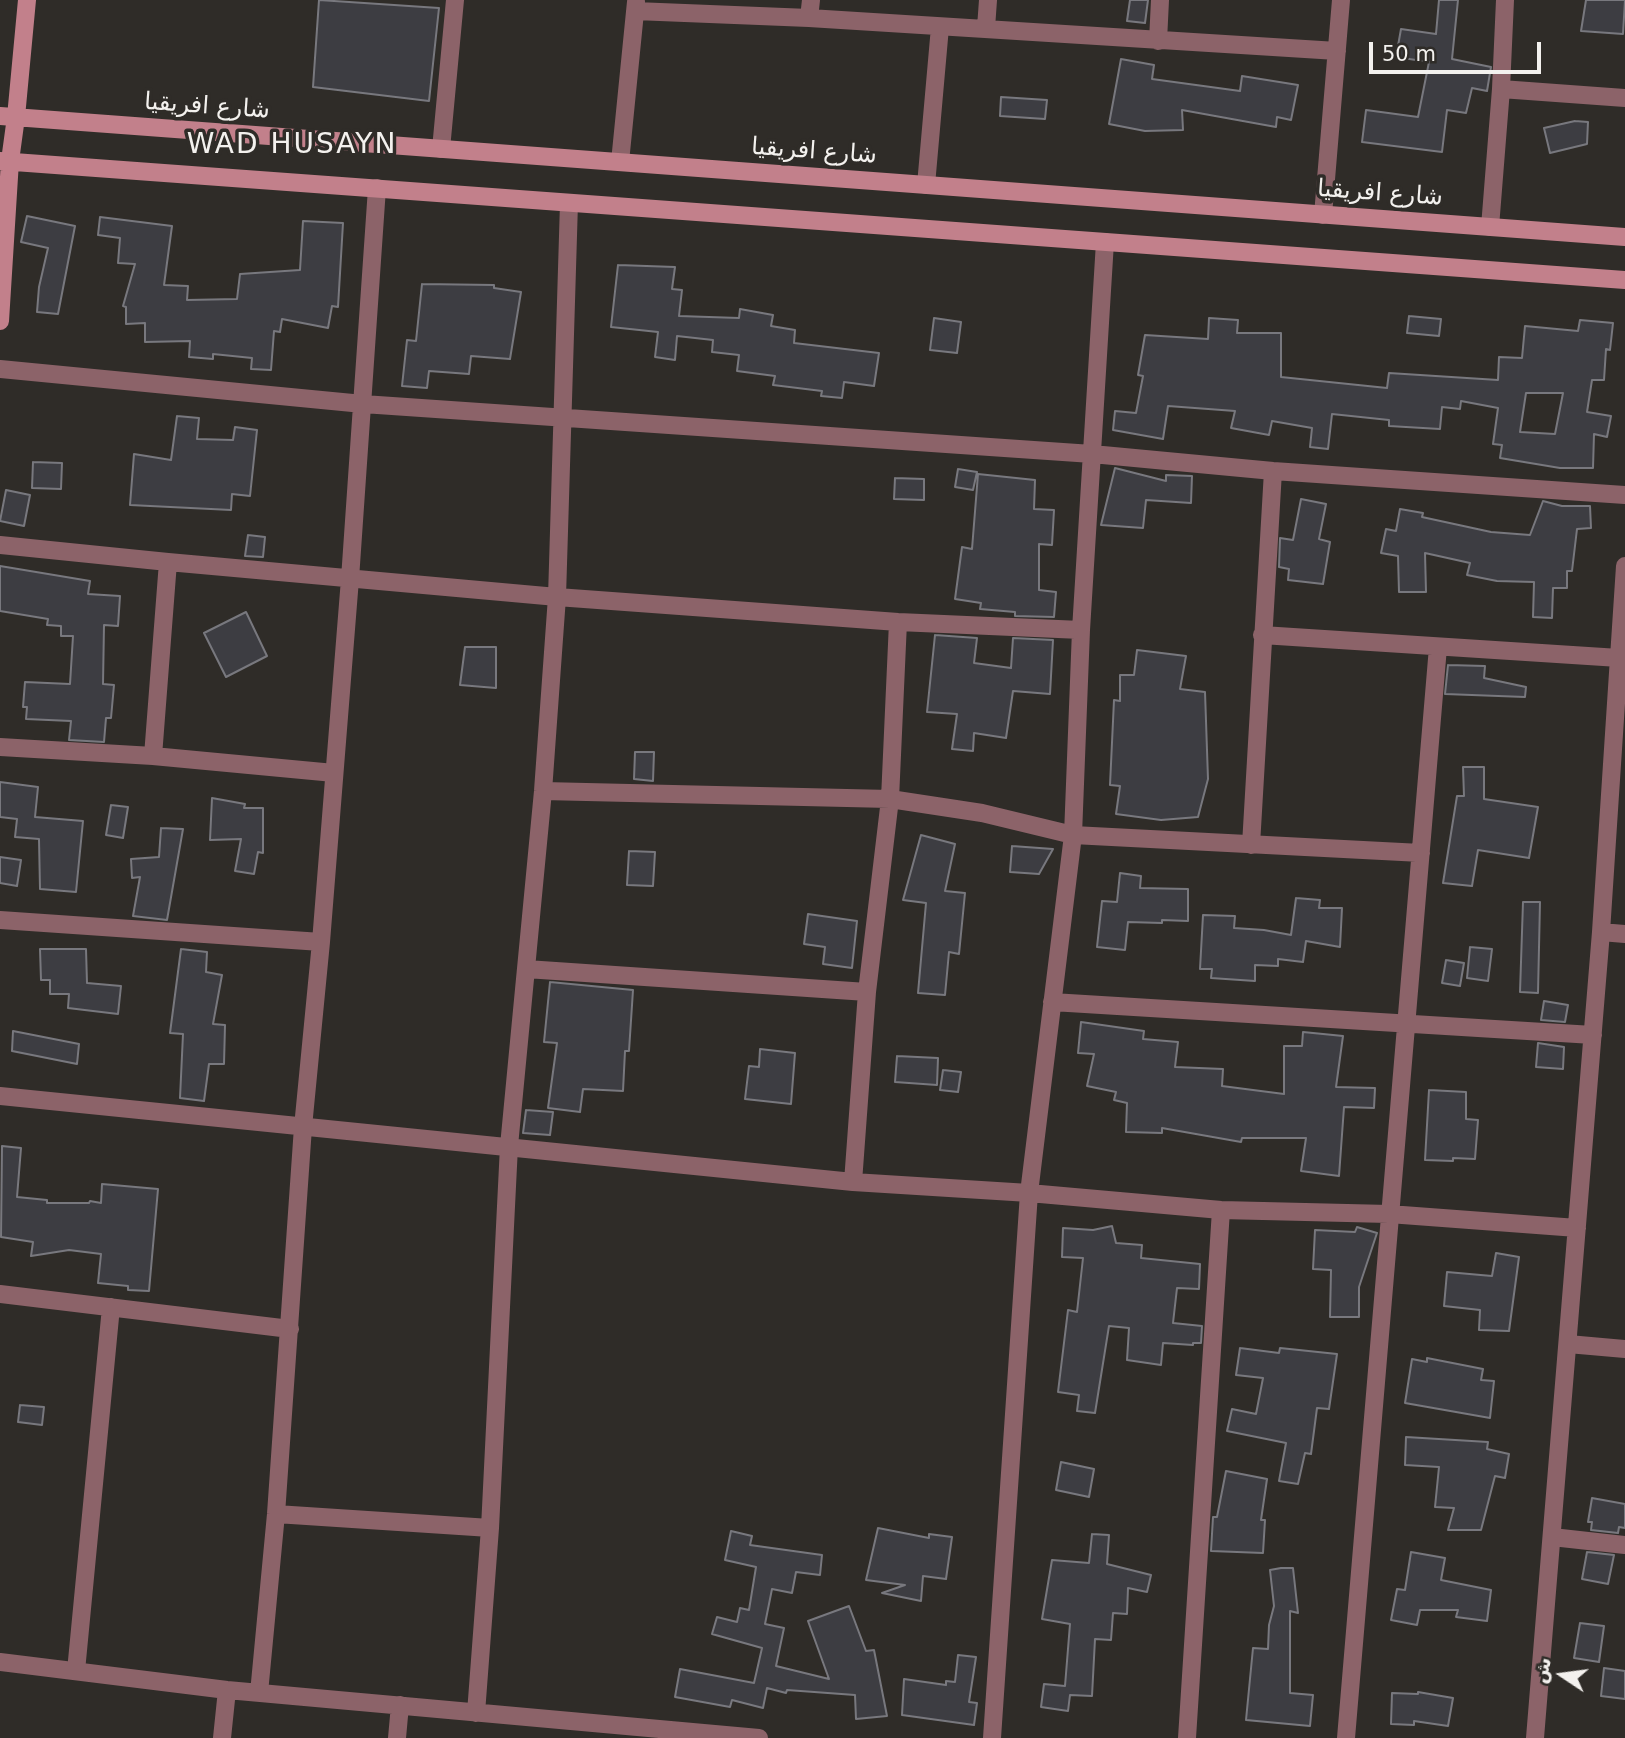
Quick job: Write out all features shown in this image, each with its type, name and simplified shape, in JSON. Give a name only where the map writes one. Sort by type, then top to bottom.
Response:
[{"type":"street","points":[[0,321],[8,117],[26,0]]},
{"type":"street","points":[[441,149],[455,0]]},
{"type":"street","points":[[986,28],[988,0]]},
{"type":"street","points":[[1158,41],[1160,0]]},
{"type":"street","points":[[1322,215],[1341,0]]},
{"type":"street","points":[[1490,227],[1505,0]]},
{"type":"street","points":[[620,162],[636,5],[810,9],[940,27],[1337,51]]},
{"type":"street","points":[[926,185],[940,27]]},
{"type":"street","points":[[1501,89],[1625,98]]},
{"type":"street","name":"شارع افريقيا","points":[[8,117],[1625,237]]},
{"type":"street","points":[[5,161],[1625,280]]},
{"type":"street","points":[[259,1693],[276,1514],[303,1126],[321,942],[350,579],[377,188]]},
{"type":"street","points":[[475,1713],[490,1528],[509,1146],[543,791],[557,597],[569,203]]},
{"type":"street","points":[[992,1738],[1029,1193],[1073,835],[1081,630],[1105,242]]},
{"type":"street","points":[[0,369],[363,404],[1092,454],[1273,471],[1625,495]]},
{"type":"street","points":[[1251,845],[1273,471]]},
{"type":"street","points":[[0,545],[557,597],[898,622],[1081,630]]},
{"type":"street","points":[[153,756],[168,562]]},
{"type":"street","points":[[1535,1738],[1601,932],[1625,566]]},
{"type":"street","points":[[853,1182],[867,992],[890,799],[898,622]]},
{"type":"street","points":[[1262,635],[1619,657]]},
{"type":"street","points":[[1346,1738],[1438,647]]},
{"type":"street","points":[[0,747],[153,756],[334,773]]},
{"type":"street","points":[[543,791],[890,799],[982,813],[1073,835],[1421,852]]},
{"type":"street","points":[[0,920],[321,942]]},
{"type":"street","points":[[1601,932],[1625,934]]},
{"type":"street","points":[[526,969],[867,992]]},
{"type":"street","points":[[1052,1002],[1593,1035]]},
{"type":"street","points":[[0,1096],[853,1182],[1029,1193],[1221,1210],[1389,1214],[1577,1228]]},
{"type":"street","points":[[1187,1738],[1221,1210]]},
{"type":"street","points":[[0,1294],[290,1329]]},
{"type":"street","points":[[76,1671],[111,1307]]},
{"type":"street","points":[[1568,1344],[1625,1349]]},
{"type":"street","points":[[276,1514],[490,1528]]},
{"type":"street","points":[[1552,1537],[1625,1545]]},
{"type":"street","points":[[0,1662],[227,1690],[475,1713],[599,1731],[759,1738]]},
{"type":"street","points":[[222,1738],[227,1690]]},
{"type":"street","points":[[397,1738],[400,1705]]},
{"type":"building","points":[[319,0],[439,8],[429,101],[313,87]]},
{"type":"building","points":[[1130,0],[1148,0],[1145,23],[1127,21]]},
{"type":"building","points":[[1439,0],[1458,0],[1452,59],[1491,67],[1487,91],[1472,88],[1466,113],[1447,110],[1442,152],[1362,142],[1366,110],[1418,117],[1429,62],[1396,57],[1401,29],[1436,34]]},
{"type":"building","points":[[1586,0],[1625,0],[1623,34],[1581,31]]},
{"type":"building","points":[[1121,59],[1154,65],[1152,79],[1240,91],[1242,76],[1298,85],[1291,120],[1277,117],[1276,127],[1182,110],[1183,130],[1145,131],[1109,124]]},
{"type":"building","points":[[1001,97],[1047,100],[1045,119],[1000,116]]},
{"type":"building","points":[[1575,121],[1588,122],[1587,144],[1550,153],[1544,128]]},
{"type":"building","points":[[27,216],[75,226],[58,314],[37,312],[39,287],[48,248],[21,242]]},
{"type":"building","points":[[100,217],[172,226],[164,285],[188,286],[187,300],[237,299],[240,274],[300,270],[303,221],[343,223],[338,307],[332,306],[328,328],[282,319],[280,332],[274,331],[271,370],[251,369],[252,358],[213,354],[213,359],[189,357],[190,341],[145,342],[145,323],[126,324],[126,307],[123,306],[135,264],[118,263],[120,238],[98,235]]},
{"type":"building","points":[[618,265],[675,267],[672,289],[682,290],[679,316],[739,318],[740,309],[773,315],[771,326],[795,330],[794,343],[879,353],[874,386],[844,382],[842,398],[821,396],[822,391],[773,385],[775,376],[737,371],[739,355],[712,352],[713,340],[677,336],[675,360],[655,357],[658,332],[611,327]]},
{"type":"building","points":[[422,284],[494,285],[494,288],[521,292],[510,359],[471,356],[469,374],[429,371],[427,388],[402,386],[407,340],[416,341]]},
{"type":"building","points":[[1409,316],[1441,319],[1439,336],[1407,333]]},
{"type":"building","points":[[934,318],[961,322],[957,353],[930,350]]},
{"type":"building","points":[[1209,318],[1238,320],[1237,333],[1281,333],[1281,377],[1387,388],[1389,373],[1498,380],[1499,357],[1522,358],[1525,326],[1578,331],[1580,320],[1613,323],[1610,350],[1606,349],[1604,380],[1592,380],[1587,412],[1611,416],[1607,437],[1594,434],[1593,468],[1560,468],[1500,458],[1502,445],[1493,444],[1498,408],[1461,401],[1460,409],[1442,407],[1440,429],[1389,426],[1389,420],[1332,414],[1328,449],[1310,447],[1312,428],[1272,421],[1269,435],[1231,428],[1235,411],[1168,406],[1163,439],[1113,430],[1115,411],[1136,413],[1143,376],[1138,375],[1145,335],[1208,339]],"holes":[[[1526,393],[1563,393],[1555,434],[1520,432]]]},
{"type":"building","points":[[177,416],[199,418],[197,439],[233,440],[235,427],[257,430],[250,496],[232,494],[231,510],[130,505],[134,454],[171,460]]},
{"type":"building","points":[[33,462],[62,463],[61,489],[32,488]]},
{"type":"building","points":[[1115,468],[1166,481],[1166,475],[1192,476],[1191,503],[1146,500],[1143,528],[1101,525]]},
{"type":"building","points":[[958,469],[977,472],[973,490],[955,487]]},
{"type":"building","points":[[978,474],[1035,480],[1034,509],[1054,510],[1052,545],[1039,544],[1039,590],[1056,592],[1054,617],[1015,616],[1015,612],[980,609],[981,603],[955,599],[962,547],[972,549]]},
{"type":"building","points":[[895,478],[924,479],[924,500],[894,499]]},
{"type":"building","points":[[6,490],[30,495],[24,526],[0,521]]},
{"type":"building","points":[[1301,499],[1326,504],[1319,539],[1330,542],[1323,584],[1288,580],[1289,569],[1279,567],[1280,538],[1293,540]]},
{"type":"building","points":[[1543,501],[1562,506],[1590,506],[1591,528],[1577,529],[1572,571],[1567,571],[1567,588],[1553,588],[1552,618],[1533,617],[1534,582],[1497,581],[1467,575],[1470,563],[1425,553],[1426,592],[1399,592],[1398,556],[1381,553],[1386,529],[1396,531],[1400,509],[1423,513],[1422,517],[1491,532],[1530,535]]},
{"type":"building","points":[[248,535],[265,537],[263,557],[245,556]]},
{"type":"building","points":[[0,566],[90,581],[88,594],[120,596],[118,626],[104,625],[103,684],[114,685],[111,718],[106,718],[104,742],[69,740],[71,721],[26,719],[27,707],[23,707],[25,682],[70,684],[73,636],[61,636],[61,626],[47,625],[48,619],[0,611]]},
{"type":"building","points":[[246,612],[267,656],[226,677],[204,633]]},
{"type":"building","points":[[935,635],[977,638],[974,663],[1011,668],[1013,638],[1053,640],[1050,694],[1013,691],[1006,738],[974,733],[973,751],[952,749],[957,714],[927,712]]},
{"type":"building","points":[[465,647],[496,647],[496,688],[460,685]]},
{"type":"building","points":[[1137,650],[1186,656],[1180,689],[1205,692],[1208,779],[1198,817],[1161,820],[1116,814],[1120,786],[1110,785],[1114,700],[1120,701],[1120,675],[1134,675]]},
{"type":"building","points":[[1448,665],[1485,666],[1484,678],[1526,687],[1525,697],[1445,694]]},
{"type":"building","points":[[635,752],[654,752],[653,781],[634,779]]},
{"type":"building","points":[[1463,767],[1484,767],[1484,799],[1538,807],[1529,858],[1478,850],[1472,886],[1443,883],[1457,796],[1464,796]]},
{"type":"building","points":[[0,782],[38,787],[35,817],[83,821],[76,892],[40,889],[39,839],[15,837],[17,819],[0,817]]},
{"type":"building","points":[[212,798],[245,804],[244,808],[263,808],[263,853],[258,852],[254,874],[235,871],[241,839],[210,840]]},
{"type":"building","points":[[111,805],[128,807],[123,838],[106,835]]},
{"type":"building","points":[[161,828],[183,829],[167,920],[133,916],[140,877],[132,878],[131,859],[159,857]]},
{"type":"building","points":[[921,835],[955,844],[945,891],[965,893],[959,954],[949,952],[945,995],[918,993],[926,903],[903,900]]},
{"type":"building","points":[[1012,846],[1053,849],[1039,874],[1010,872]]},
{"type":"building","points":[[629,851],[655,852],[653,886],[627,885]]},
{"type":"building","points":[[0,857],[21,860],[17,886],[0,883]]},
{"type":"building","points":[[1120,873],[1141,876],[1140,888],[1188,889],[1188,921],[1128,922],[1125,950],[1097,947],[1102,901],[1117,902]]},
{"type":"building","points":[[1296,898],[1320,900],[1319,908],[1342,908],[1340,947],[1306,941],[1303,962],[1278,959],[1278,966],[1255,965],[1255,981],[1211,978],[1212,969],[1200,969],[1203,915],[1235,916],[1234,928],[1291,935]]},
{"type":"building","points":[[1523,902],[1540,902],[1538,993],[1520,992]]},
{"type":"building","points":[[808,914],[857,921],[852,968],[823,964],[825,947],[804,944]]},
{"type":"building","points":[[1470,947],[1492,949],[1488,981],[1467,978]]},
{"type":"building","points":[[40,949],[86,949],[87,983],[121,986],[118,1014],[68,1008],[69,994],[50,994],[50,980],[41,980]]},
{"type":"building","points":[[181,949],[207,952],[206,972],[222,975],[213,1024],[225,1025],[224,1064],[209,1064],[204,1101],[180,1098],[183,1034],[170,1033]]},
{"type":"building","points":[[1446,960],[1464,963],[1460,986],[1442,983]]},
{"type":"building","points":[[550,982],[633,990],[623,1091],[583,1089],[580,1112],[548,1108],[557,1043],[544,1042]]},
{"type":"building","points":[[1544,1001],[1568,1005],[1565,1022],[1541,1020]]},
{"type":"building","points":[[1081,1022],[1144,1031],[1143,1039],[1178,1042],[1175,1067],[1223,1069],[1222,1086],[1284,1094],[1284,1046],[1302,1046],[1303,1032],[1343,1036],[1336,1087],[1375,1088],[1374,1108],[1344,1107],[1339,1176],[1301,1171],[1306,1138],[1242,1138],[1241,1142],[1162,1128],[1162,1133],[1126,1132],[1127,1103],[1114,1100],[1116,1092],[1087,1086],[1094,1054],[1078,1053]]},
{"type":"building","points":[[13,1031],[79,1044],[77,1064],[12,1051]]},
{"type":"building","points":[[1538,1043],[1564,1047],[1563,1069],[1536,1067]]},
{"type":"building","points":[[760,1049],[795,1053],[791,1104],[745,1099],[749,1066],[759,1067]]},
{"type":"building","points":[[897,1056],[938,1058],[937,1085],[895,1082]]},
{"type":"building","points":[[943,1070],[961,1072],[958,1092],[940,1090]]},
{"type":"building","points":[[1429,1090],[1466,1092],[1466,1119],[1478,1120],[1475,1159],[1425,1160]]},
{"type":"building","points":[[526,1110],[553,1112],[550,1135],[523,1133]]},
{"type":"building","points":[[2,1146],[21,1148],[17,1197],[47,1200],[47,1203],[101,1203],[102,1184],[158,1189],[149,1291],[128,1290],[128,1286],[98,1283],[101,1254],[69,1250],[31,1256],[33,1242],[1,1237]]},
{"type":"building","points":[[1112,1226],[1116,1243],[1142,1245],[1141,1258],[1200,1264],[1199,1289],[1177,1288],[1173,1323],[1202,1326],[1201,1343],[1163,1343],[1161,1365],[1127,1360],[1129,1328],[1109,1326],[1095,1413],[1077,1411],[1079,1395],[1058,1392],[1068,1310],[1077,1312],[1083,1258],[1062,1257],[1063,1228],[1093,1230]]},
{"type":"building","points":[[1357,1227],[1377,1233],[1359,1287],[1359,1317],[1330,1317],[1331,1270],[1313,1269],[1315,1230],[1355,1232]]},
{"type":"building","points":[[1496,1253],[1519,1257],[1509,1331],[1479,1330],[1480,1310],[1444,1306],[1447,1272],[1492,1276]]},
{"type":"building","points":[[1240,1348],[1279,1353],[1280,1348],[1337,1354],[1329,1409],[1317,1408],[1311,1454],[1305,1453],[1298,1484],[1279,1481],[1286,1443],[1227,1431],[1232,1409],[1256,1414],[1263,1378],[1236,1375]]},
{"type":"building","points":[[1427,1358],[1483,1369],[1481,1380],[1494,1381],[1490,1418],[1405,1403],[1412,1359],[1427,1362]]},
{"type":"building","points":[[20,1405],[44,1407],[42,1425],[18,1422]]},
{"type":"building","points":[[1406,1437],[1488,1442],[1487,1449],[1509,1454],[1505,1478],[1495,1476],[1481,1530],[1448,1530],[1454,1508],[1435,1507],[1439,1467],[1405,1465]]},
{"type":"building","points":[[1061,1462],[1094,1469],[1089,1497],[1056,1490]]},
{"type":"building","points":[[1226,1471],[1267,1479],[1261,1520],[1265,1520],[1263,1553],[1211,1551],[1213,1517],[1217,1517]]},
{"type":"building","points":[[1592,1498],[1625,1504],[1625,1528],[1619,1527],[1618,1533],[1591,1530],[1592,1522],[1588,1522]]},
{"type":"building","points":[[878,1528],[929,1538],[929,1534],[952,1537],[946,1579],[923,1576],[921,1601],[882,1593],[905,1585],[866,1580]]},
{"type":"building","points":[[731,1531],[752,1536],[750,1545],[822,1555],[820,1575],[796,1572],[792,1593],[772,1589],[765,1624],[784,1628],[776,1666],[829,1679],[808,1621],[849,1606],[866,1651],[874,1650],[887,1716],[856,1719],[855,1695],[787,1690],[786,1693],[767,1688],[763,1708],[732,1700],[730,1707],[675,1697],[680,1669],[754,1683],[762,1648],[712,1634],[717,1617],[737,1622],[740,1608],[749,1610],[756,1567],[725,1560]]},
{"type":"building","points":[[1092,1534],[1109,1535],[1107,1564],[1151,1575],[1147,1592],[1128,1588],[1127,1614],[1113,1613],[1111,1640],[1095,1639],[1092,1696],[1070,1695],[1068,1711],[1041,1707],[1044,1684],[1065,1686],[1070,1624],[1042,1619],[1052,1560],[1089,1563]]},
{"type":"building","points":[[1411,1552],[1445,1558],[1441,1580],[1491,1590],[1487,1621],[1456,1617],[1458,1610],[1420,1610],[1417,1625],[1391,1620],[1397,1589],[1405,1590]]},
{"type":"building","points":[[1587,1552],[1614,1555],[1608,1584],[1582,1579]]},
{"type":"building","points":[[1293,1568],[1298,1613],[1290,1611],[1290,1693],[1313,1695],[1310,1726],[1246,1720],[1253,1648],[1268,1649],[1269,1625],[1274,1606],[1270,1570]]},
{"type":"building","points":[[1580,1623],[1604,1626],[1599,1662],[1574,1658]]},
{"type":"building","points":[[958,1655],[976,1657],[969,1702],[977,1703],[974,1725],[902,1715],[904,1679],[946,1685],[946,1681],[955,1682]]},
{"type":"building","points":[[1604,1668],[1625,1671],[1625,1699],[1601,1696]]},
{"type":"building","points":[[1418,1692],[1453,1698],[1448,1726],[1414,1721],[1414,1725],[1391,1724],[1392,1693]]},
{"type":"district","name":"WAD HUSAYN","points":[[292,146]]}]
